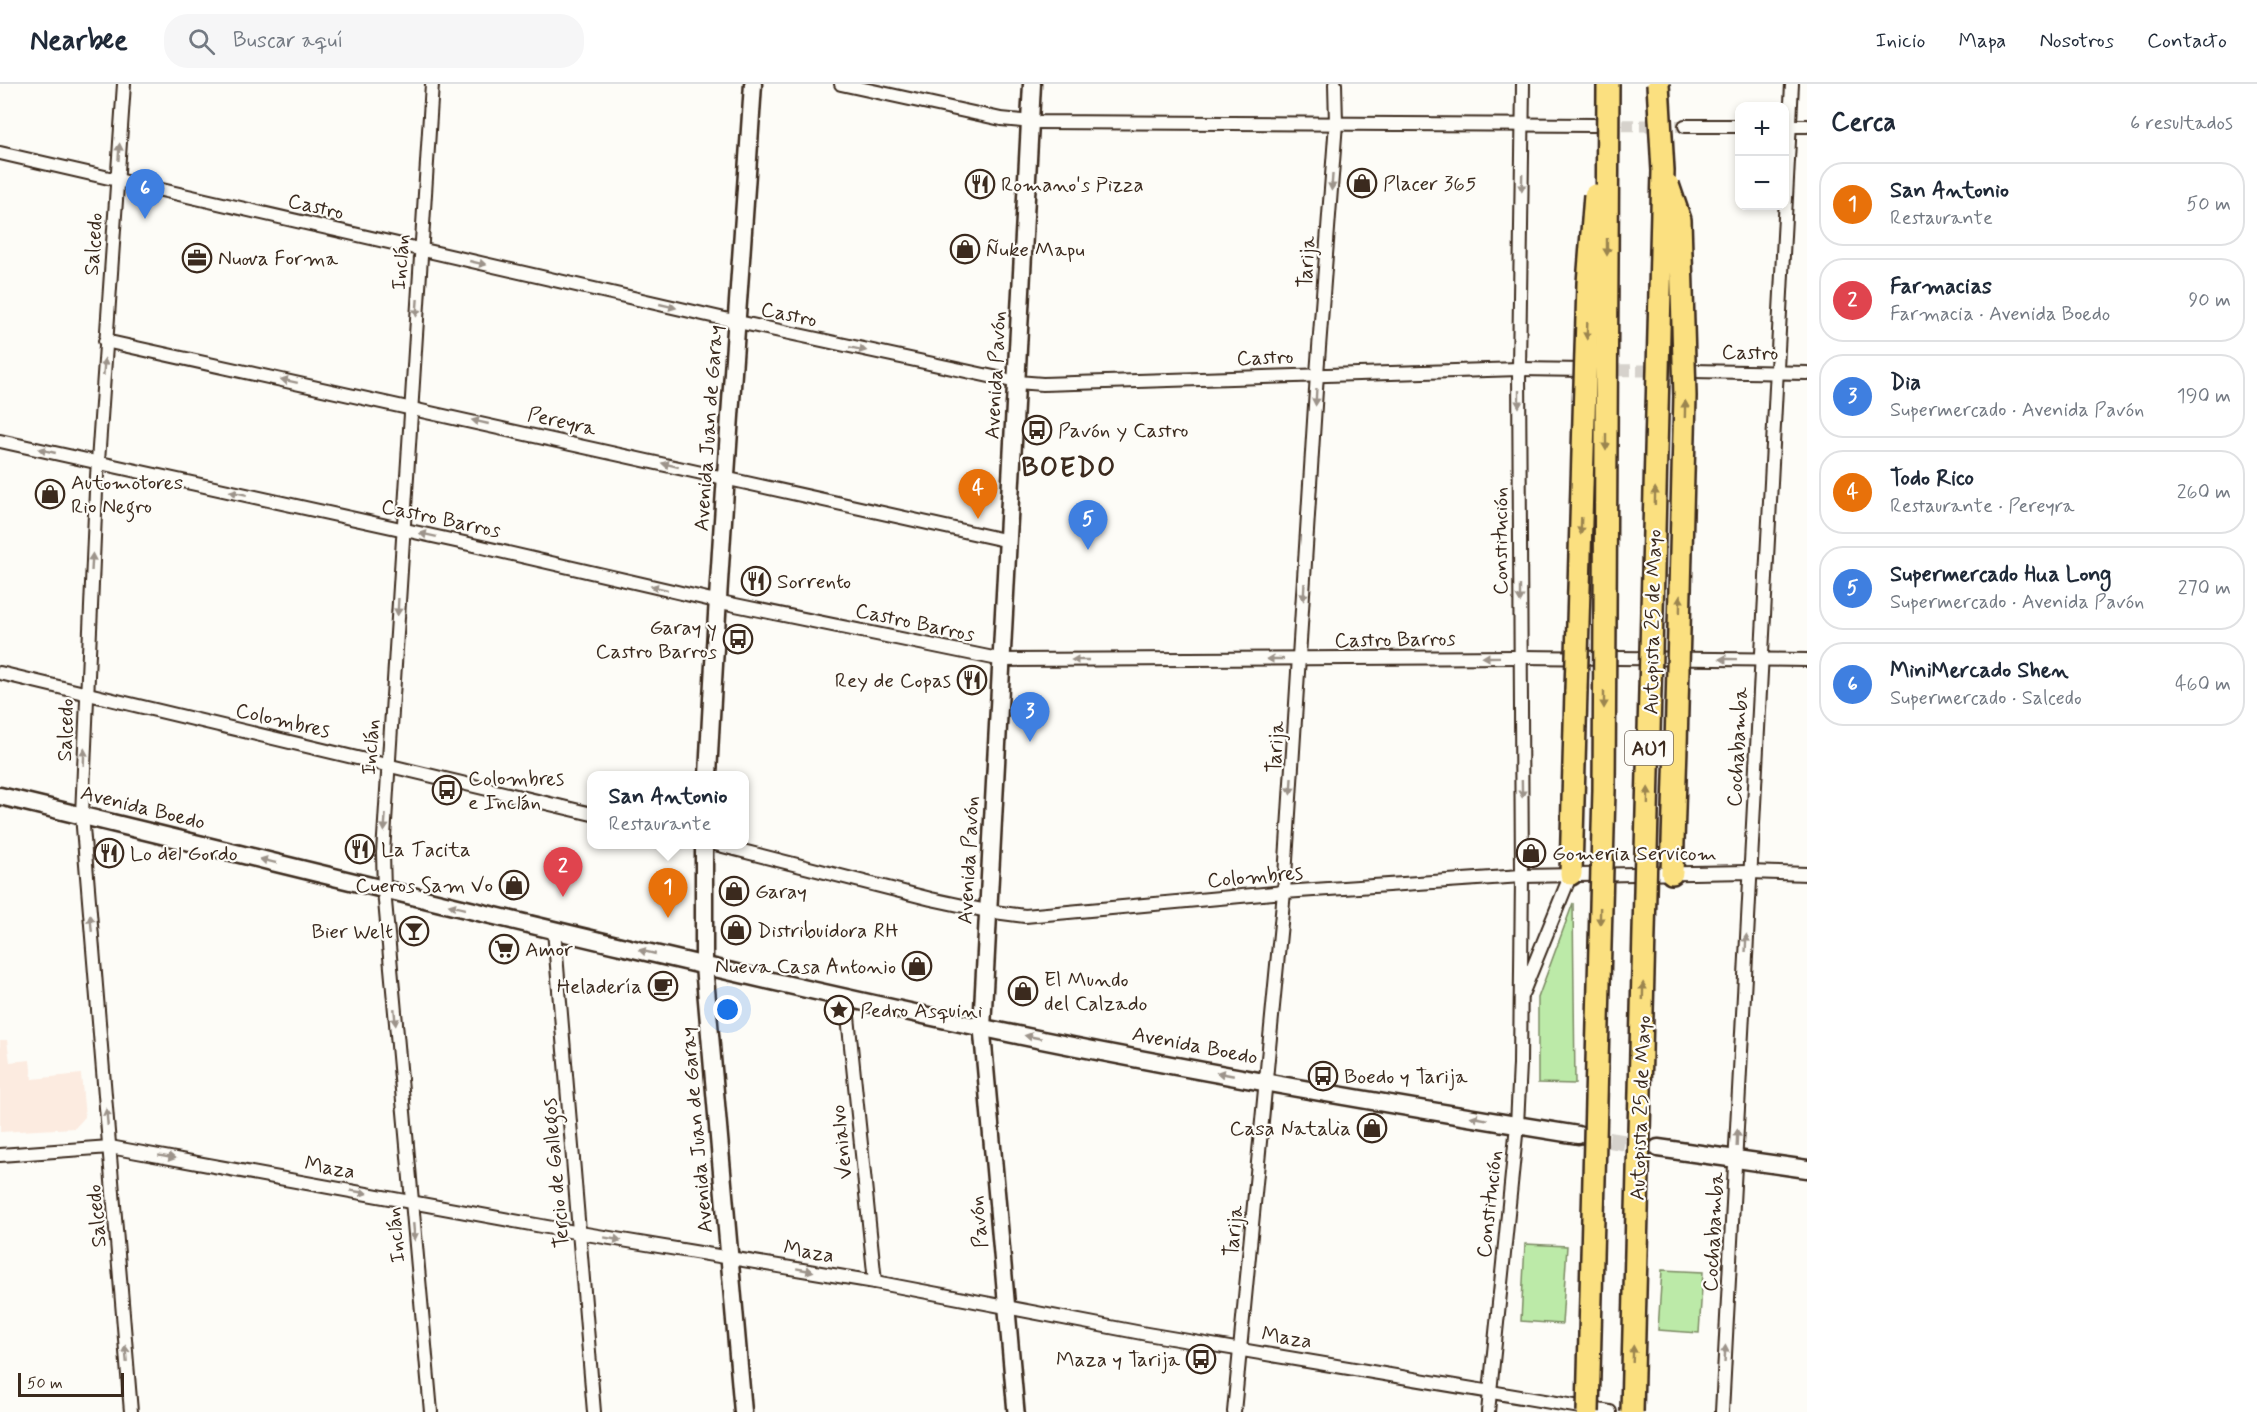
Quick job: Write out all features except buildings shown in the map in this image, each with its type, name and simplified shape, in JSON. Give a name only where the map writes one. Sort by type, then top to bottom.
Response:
[{"type":"highway","points":[[1571,874],[1588,283],[1606,84]]},
{"type":"highway","name":"Autopista 25 de Mayo","points":[[1588,1412],[1604,790],[1606,84]]},
{"type":"highway","name":"Autopista 25 de Mayo","points":[[1632,1412],[1663,171],[1658,84]]},
{"type":"highway","points":[[1663,171],[1680,220],[1685,396],[1672,873]]},
{"type":"main road","name":"Avenida Juan de Garay","points":[[708,771],[716,601],[727,478],[753,84]]},
{"type":"main road","name":"Avenida Pavón","points":[[982,1028],[1032,122],[1032,84]]},
{"type":"main road","name":"Avenida Boedo","points":[[0,796],[704,966],[982,1028],[1268,1082],[1578,1135]]},
{"type":"main road","name":"Avenida Juan de Garay","points":[[704,849],[704,966],[743,1412]]},
{"type":"main road","points":[[1658,1148],[1807,1169]]},
{"type":"street","name":"Salcedo","points":[[124,84],[105,341],[86,693],[82,815],[131,1412]]},
{"type":"street","name":"Inclán","points":[[431,1412],[382,852],[432,84]]},
{"type":"street","points":[[841,84],[1001,119],[1032,122],[1594,125]]},
{"type":"street","name":"Tarija","points":[[1234,1412],[1268,1082],[1284,892],[1317,374],[1336,123],[1335,84]]},
{"type":"street","name":"Constitución","points":[[1488,1412],[1516,1125],[1521,998],[1519,369],[1523,84]]},
{"type":"street","name":"Cochabamba","points":[[1789,116],[1792,84]]},
{"type":"street","points":[[1685,126],[1735,126]]},
{"type":"street","points":[[1789,126],[1807,126]]},
{"type":"street","name":"Castro","points":[[0,153],[738,322],[1017,382],[1043,384],[1317,374],[1585,369]]},
{"type":"street","name":"Cochabamba","points":[[1722,1412],[1749,872],[1779,372],[1787,156]]},
{"type":"street","name":"Pereyra","points":[[105,341],[1009,541]]},
{"type":"street","name":"Castro","points":[[1692,371],[1807,373]]},
{"type":"street","name":"Castro Barros","points":[[0,441],[716,601],[1003,660],[1520,657],[1807,660]]},
{"type":"street","name":"Colombres","points":[[0,673],[587,813]]},
{"type":"street","name":"Colombres","points":[[735,849],[987,911],[1040,916],[1284,892],[1522,876],[1749,872],[1807,874]]},
{"type":"street","name":"Constitución","points":[[1521,998],[1571,874]]},
{"type":"street","name":"Tercio de Gallegos","points":[[554,930],[594,1412]]},
{"type":"street","name":"Venialvo","points":[[846,997],[875,1282]]},
{"type":"street","name":"Pavón","points":[[982,1028],[1016,1412]]},
{"type":"street","name":"Maza","points":[[0,1155],[110,1147],[580,1233],[875,1282],[1147,1334],[1610,1412]]},
{"type":"shaded area","points":[[0,1040],[7,1040],[10,1062],[30,1060],[32,1079],[81,1074],[85,1117],[75,1128],[0,1132]]},
{"type":"green space","points":[[1573,903],[1575,1084],[1538,1083],[1538,998]]},
{"type":"green space","points":[[1525,1244],[1567,1246],[1562,1324],[1521,1321]]},
{"type":"green space","points":[[1662,1270],[1703,1272],[1699,1333],[1658,1330]]},
{"type":"tunnel","points":[[1604,125],[1685,126]]},
{"type":"tunnel","points":[[1601,370],[1689,371]]},
{"type":"tunnel","points":[[1585,1136],[1658,1148]]},
{"type":"place","name":"Placer 365","points":[[1362,183]]},
{"type":"place","name":"Romano's Pizza","points":[[980,184]]},
{"type":"place","name":"MiniMercado Shen","points":[[145,219]]},
{"type":"place","name":"Ñuke Mapu","points":[[965,249]]},
{"type":"place","name":"Nuova Forma","points":[[197,258]]},
{"type":"place","name":"Pavón y Castro","points":[[1037,430]]},
{"type":"place","name":"Automotores Rio Negro","points":[[50,494]]},
{"type":"place","name":"Todo Rico","points":[[978,519]]},
{"type":"place","name":"Supermercado Hua Long","points":[[1088,550]]},
{"type":"place","name":"Sorrento","points":[[756,581]]},
{"type":"place","name":"Garay y Castro Barros","points":[[738,639]]},
{"type":"place","name":"Rey de Copas","points":[[972,680]]},
{"type":"place","name":"Dia","points":[[1030,742]]},
{"type":"place","name":"Colombres e Inclán","points":[[447,790]]},
{"type":"place","name":"La Tacita","points":[[360,849]]},
{"type":"place","name":"Lo del Gordo","points":[[109,853]]},
{"type":"place","name":"Gomeria Servicom","points":[[1531,853]]},
{"type":"place","name":"Cueros Sam Vo","points":[[514,885]]},
{"type":"place","name":"Garay","points":[[734,891]]},
{"type":"place","name":"Farmacias","points":[[563,897]]},
{"type":"place","name":"San Antonio","points":[[668,918]]},
{"type":"place","name":"Distribuidora RH","points":[[736,930]]},
{"type":"place","name":"Bier Welt","points":[[414,931]]},
{"type":"place","name":"Amor","points":[[504,949]]},
{"type":"place","name":"Nueva Casa Antonio","points":[[917,966]]},
{"type":"place","name":"Heladería","points":[[663,986]]},
{"type":"place","name":"El Mundo del Calzado","points":[[1023,991]]},
{"type":"place","name":"Pedro Asquini","points":[[839,1010]]},
{"type":"place","name":"Boedo y Tarija","points":[[1323,1076]]},
{"type":"place","name":"Casa Natalia","points":[[1372,1128]]},
{"type":"place","name":"Maza y Tarija","points":[[1201,1359]]},
{"type":"district","name":"BOEDO","points":[[1069,467]]}]
